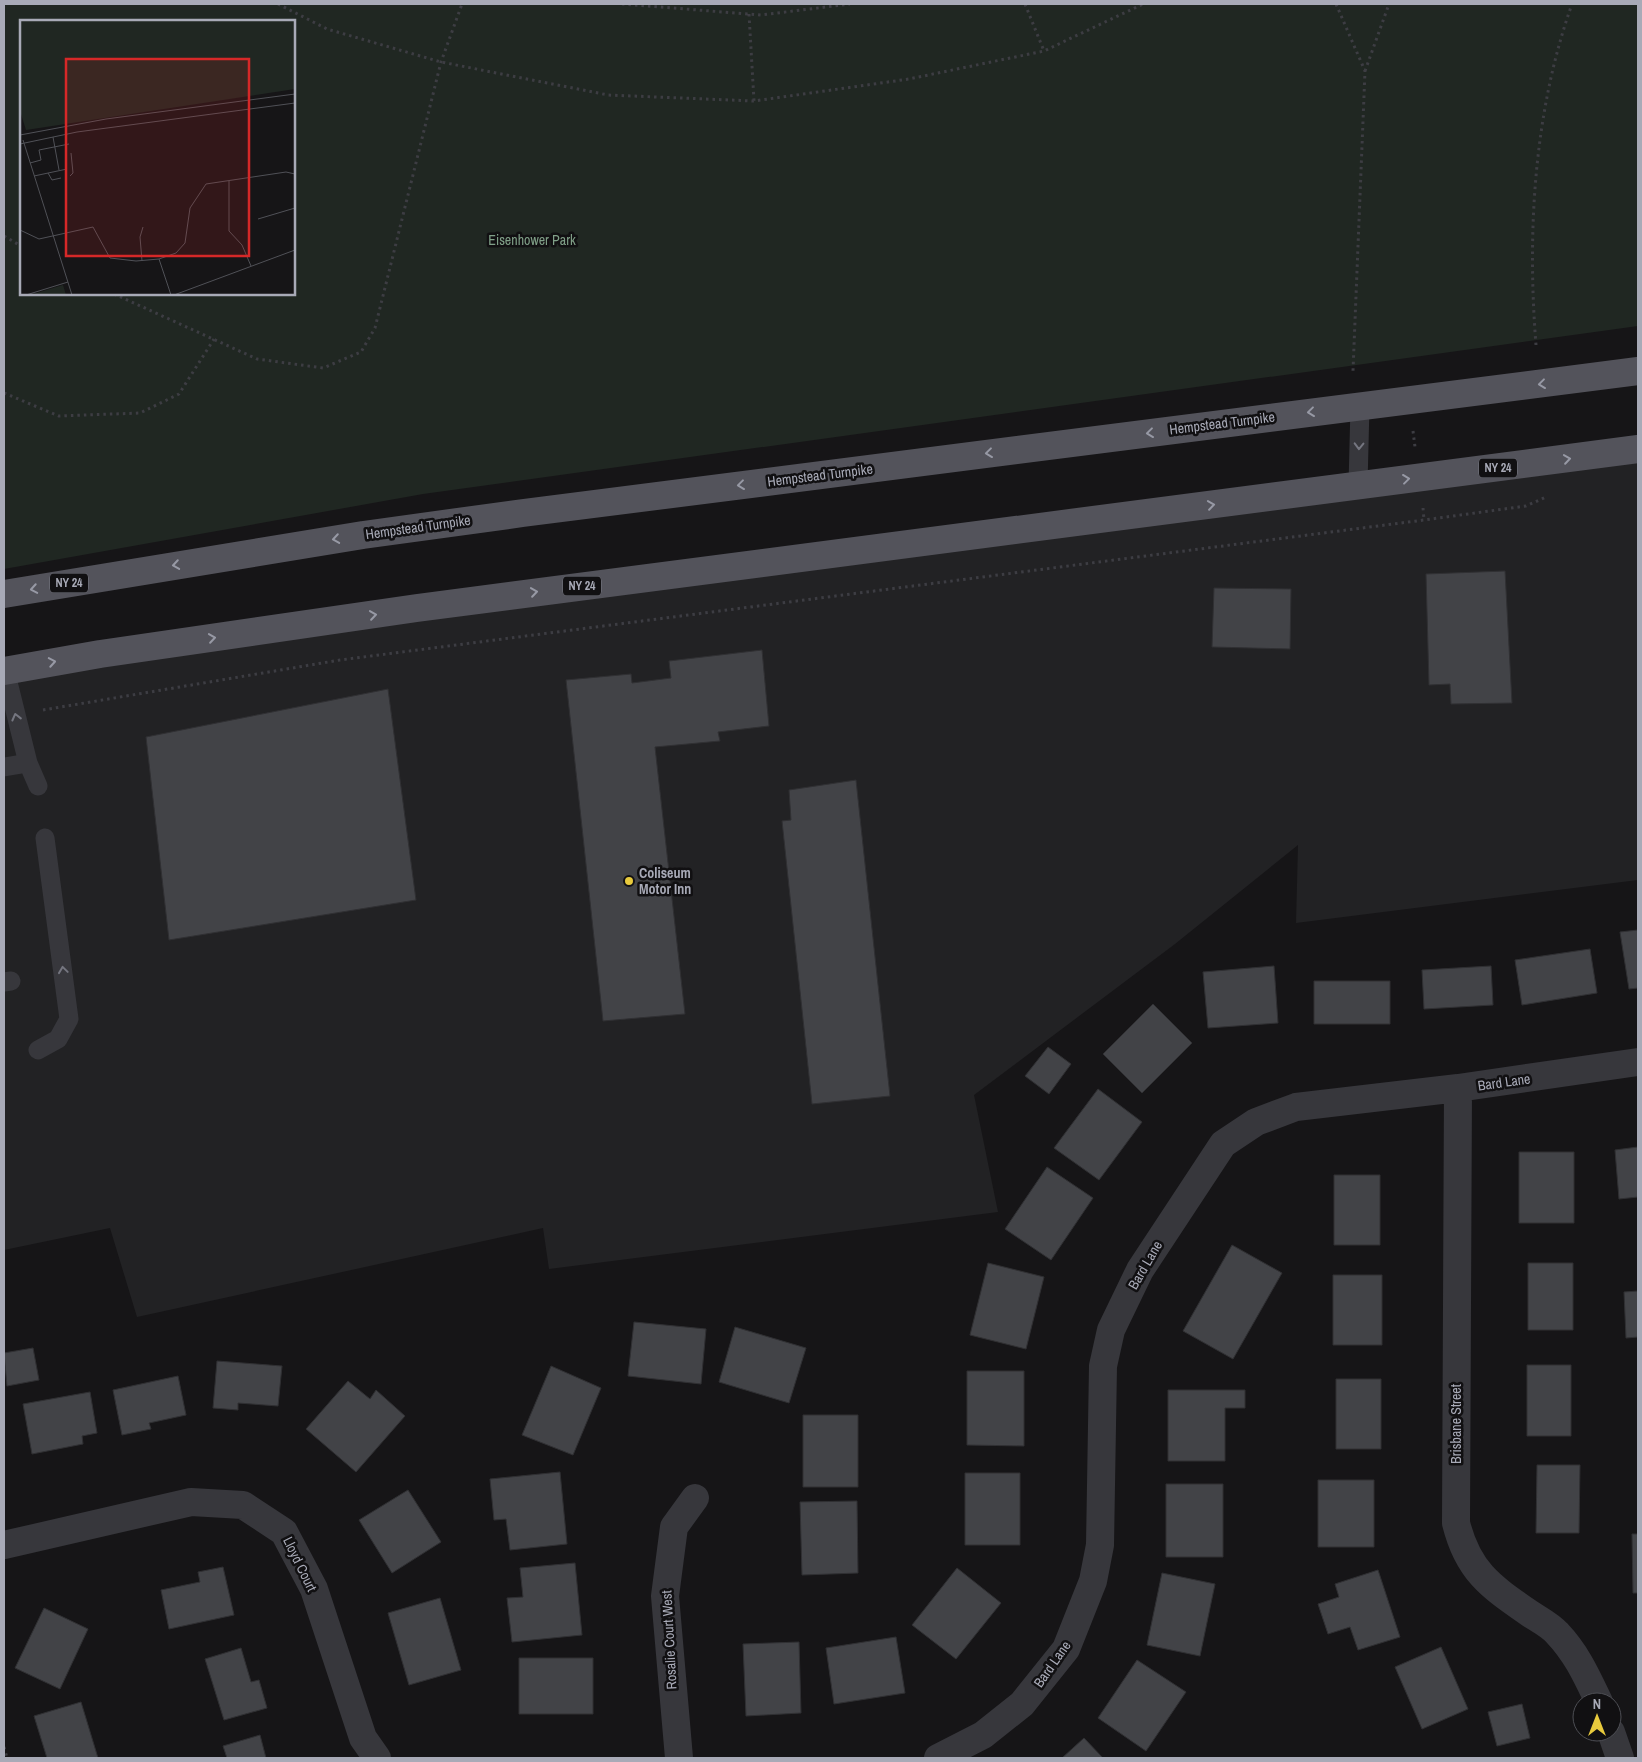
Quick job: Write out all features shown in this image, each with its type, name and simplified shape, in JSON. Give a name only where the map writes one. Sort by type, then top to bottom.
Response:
[{"type":"main road","name":"Hempstead Turnpike","points":[[4,594],[134,571],[429,526],[1638,372]]},
{"type":"main road","name":"NY 24","points":[[4,671],[100,654],[417,608],[1638,449]]},
{"type":"street","name":"Bard Lane","points":[[938,1758],[983,1735],[1022,1704],[1066,1649],[1093,1582],[1100,1546],[1103,1366],[1111,1330],[1140,1270],[1222,1144],[1256,1122],[1296,1107],[1458,1088],[1638,1062]]},
{"type":"street","name":"Brisbane Street","points":[[1458,1088],[1456,1523],[1460,1541],[1472,1565],[1492,1588],[1556,1632],[1580,1660],[1594,1692]]},
{"type":"street","name":"Rosalie Court West","points":[[679,1758],[665,1596],[674,1528],[695,1498]]},
{"type":"street","name":"Lloyd Court","points":[[4,1545],[191,1502],[243,1504],[284,1532],[314,1589],[363,1738],[377,1758]]},
{"type":"street","points":[[1614,1742],[1620,1758]]},
{"type":"lane","points":[[1358,486],[1360,406]]},
{"type":"lane","points":[[4,671],[28,763],[38,786]]},
{"type":"lane","points":[[4,766],[28,763]]},
{"type":"lane","points":[[38,1050],[58,1040],[69,1019],[45,838]]},
{"type":"path","points":[[278,4],[327,29],[441,62],[608,95],[754,101],[909,79],[1044,51],[1143,4]]},
{"type":"path","points":[[116,295],[258,359],[324,368],[361,352],[374,328],[441,62],[462,4]]},
{"type":"path","points":[[622,4],[761,16],[850,4]]},
{"type":"path","points":[[1026,4],[1044,51]]},
{"type":"path","points":[[1336,4],[1365,71]]},
{"type":"path","points":[[1353,371],[1365,71],[1389,4]]},
{"type":"path","points":[[1536,345],[1532,296],[1535,170],[1559,40],[1572,4]]},
{"type":"path","points":[[749,14],[754,101]]},
{"type":"path","points":[[4,236],[20,245]]},
{"type":"path","points":[[4,393],[59,416],[140,413],[179,394],[214,339]]},
{"type":"path","points":[[1409,401],[1424,520]]},
{"type":"path","points":[[16,715],[340,660],[1424,520],[1526,506],[1546,498]]},
{"type":"path","points":[[4,1747],[7,1758]]},
{"type":"shaded area","points":[[1638,453],[1638,880],[1296,923],[1298,845],[1175,944],[974,1095],[998,1212],[549,1269],[543,1228],[137,1317],[110,1228],[4,1250],[4,675]]},
{"type":"green space","name":"Eisenhower Park","points":[[4,4],[1638,4],[1638,326],[423,494],[4,569]]},
{"type":"building","points":[[1505,571],[1512,703],[1451,704],[1450,684],[1429,685],[1426,574]]},
{"type":"building","points":[[1214,588],[1291,589],[1290,649],[1212,647]]},
{"type":"building","name":"Coliseum Motor Inn","points":[[762,650],[769,726],[718,732],[720,741],[655,747],[685,1014],[603,1021],[566,680],[631,674],[632,683],[671,678],[669,661]]},
{"type":"building","points":[[388,689],[416,900],[169,940],[146,737]]},
{"type":"building","points":[[856,780],[890,1096],[812,1104],[782,821],[791,820],[789,790]]},
{"type":"building","points":[[1638,930],[1638,988],[1629,989],[1620,932]]},
{"type":"building","points":[[1590,949],[1597,993],[1522,1005],[1515,960]]},
{"type":"building","points":[[1274,966],[1278,1023],[1208,1028],[1203,972]]},
{"type":"building","points":[[1491,966],[1493,1005],[1424,1009],[1422,970]]},
{"type":"building","points":[[1314,981],[1390,981],[1390,1024],[1314,1024]]},
{"type":"building","points":[[1153,1004],[1192,1043],[1142,1093],[1103,1054]]},
{"type":"building","points":[[1048,1047],[1071,1064],[1049,1094],[1025,1076]]},
{"type":"building","points":[[1098,1089],[1142,1122],[1099,1180],[1054,1148]]},
{"type":"building","points":[[1638,1147],[1638,1197],[1619,1199],[1615,1150]]},
{"type":"building","points":[[1519,1152],[1574,1152],[1574,1223],[1519,1223]]},
{"type":"building","points":[[1047,1167],[1093,1198],[1051,1260],[1005,1229]]},
{"type":"building","points":[[1334,1175],[1380,1175],[1380,1245],[1334,1245]]},
{"type":"building","points":[[1232,1245],[1282,1273],[1233,1359],[1183,1331]]},
{"type":"building","points":[[988,1263],[1044,1277],[1026,1349],[970,1335]]},
{"type":"building","points":[[1528,1263],[1573,1263],[1573,1330],[1528,1330]]},
{"type":"building","points":[[1333,1275],[1382,1275],[1382,1345],[1333,1345]]},
{"type":"building","points":[[1638,1291],[1638,1337],[1626,1338],[1624,1292]]},
{"type":"building","points":[[634,1322],[706,1329],[701,1384],[628,1376]]},
{"type":"building","points":[[735,1327],[806,1348],[789,1403],[719,1382]]},
{"type":"building","points":[[33,1348],[39,1380],[7,1386],[4,1353]]},
{"type":"building","points":[[217,1361],[282,1366],[278,1406],[238,1403],[238,1410],[213,1408]]},
{"type":"building","points":[[1527,1365],[1571,1365],[1571,1436],[1527,1436]]},
{"type":"building","points":[[551,1366],[601,1388],[573,1455],[522,1435]]},
{"type":"building","points":[[967,1371],[1024,1371],[1024,1446],[967,1445]]},
{"type":"building","points":[[178,1376],[186,1415],[149,1423],[151,1429],[122,1435],[113,1390]]},
{"type":"building","points":[[1336,1379],[1381,1379],[1381,1449],[1336,1449]]},
{"type":"building","points":[[348,1381],[370,1399],[376,1390],[405,1416],[356,1472],[306,1429]]},
{"type":"building","points":[[1168,1390],[1245,1390],[1245,1408],[1225,1408],[1225,1461],[1168,1461]]},
{"type":"building","points":[[90,1392],[97,1433],[82,1436],[83,1444],[32,1454],[23,1404]]},
{"type":"building","points":[[803,1415],[858,1415],[858,1487],[803,1487]]},
{"type":"building","points":[[1537,1465],[1580,1465],[1579,1533],[1536,1533]]},
{"type":"building","points":[[560,1472],[567,1544],[510,1550],[506,1519],[494,1520],[490,1479]]},
{"type":"building","points":[[965,1473],[1020,1473],[1020,1545],[965,1545]]},
{"type":"building","points":[[1318,1480],[1374,1480],[1374,1547],[1318,1547]]},
{"type":"building","points":[[1166,1484],[1223,1484],[1223,1557],[1166,1557]]},
{"type":"building","points":[[408,1490],[441,1542],[392,1573],[359,1520]]},
{"type":"building","points":[[857,1501],[858,1573],[802,1575],[800,1502]]},
{"type":"building","points":[[1632,1534],[1638,1534],[1638,1593],[1633,1593]]},
{"type":"building","points":[[575,1563],[582,1635],[512,1642],[507,1598],[523,1597],[520,1568]]},
{"type":"building","points":[[223,1567],[234,1615],[169,1629],[161,1590],[200,1582],[198,1572]]},
{"type":"building","points":[[957,1568],[1001,1603],[956,1659],[912,1625]]},
{"type":"building","points":[[1378,1570],[1400,1637],[1358,1650],[1350,1627],[1328,1634],[1318,1604],[1339,1597],[1335,1584]]},
{"type":"building","points":[[1162,1573],[1215,1584],[1200,1656],[1147,1645]]},
{"type":"building","points":[[440,1598],[461,1670],[409,1685],[388,1613]]},
{"type":"building","points":[[44,1608],[88,1629],[60,1689],[15,1668]]},
{"type":"building","points":[[896,1637],[905,1693],[834,1704],[826,1648]]},
{"type":"building","points":[[799,1642],[801,1713],[746,1716],[743,1644]]},
{"type":"building","points":[[1441,1647],[1468,1709],[1422,1729],[1395,1667]]},
{"type":"building","points":[[241,1648],[251,1682],[259,1680],[267,1708],[224,1720],[205,1659]]},
{"type":"building","points":[[519,1658],[593,1658],[593,1714],[519,1714]]},
{"type":"building","points":[[1137,1660],[1186,1692],[1146,1751],[1098,1718]]},
{"type":"building","points":[[81,1702],[98,1758],[47,1758],[34,1716]]},
{"type":"building","points":[[1522,1704],[1530,1738],[1497,1746],[1488,1712]]},
{"type":"building","points":[[260,1735],[266,1758],[227,1758],[223,1746]]},
{"type":"building","points":[[1084,1738],[1103,1758],[1062,1758]]},
{"type":"place","name":"Coliseum Motor Inn","points":[[629,881]]}]
